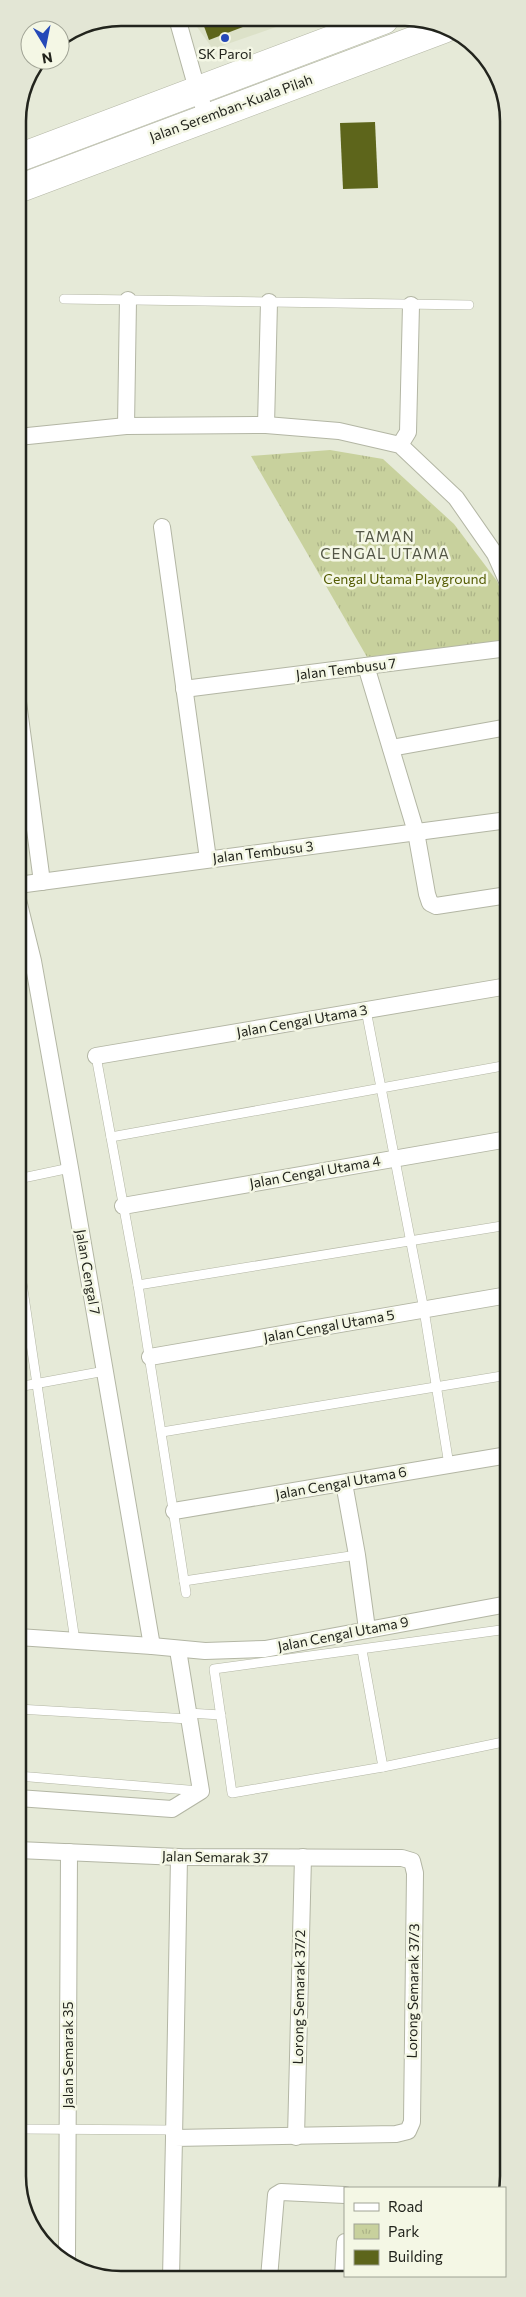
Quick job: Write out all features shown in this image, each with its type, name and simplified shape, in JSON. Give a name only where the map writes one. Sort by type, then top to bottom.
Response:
[{"type":"highway","name":"Jalan Seremban-Kuala Pilah","points":[[26,155],[368,26]]},
{"type":"highway","name":"Jalan Seremban-Kuala Pilah","points":[[26,186],[207,116],[437,32]]},
{"type":"street","points":[[179,26],[197,89],[207,116]]},
{"type":"street","points":[[126,426],[128,300]]},
{"type":"street","points":[[266,426],[269,302]]},
{"type":"street","points":[[400,445],[408,432],[410,304]]},
{"type":"street","points":[[26,436],[126,426],[266,426],[339,431],[400,445],[456,498],[495,554],[500,565]]},
{"type":"street","points":[[162,527],[208,859]]},
{"type":"street","name":"Jalan Tembusu 7","points":[[184,690],[500,649]]},
{"type":"street","points":[[366,666],[416,832],[430,903],[436,906],[500,897]]},
{"type":"street","points":[[391,748],[500,728]]},
{"type":"street","points":[[26,762],[42,882]]},
{"type":"street","name":"Jalan Tembusu 3","points":[[26,885],[500,821]]},
{"type":"street","name":"Jalan Cengal 7","points":[[26,967],[70,1168],[152,1646]]},
{"type":"street","name":"Jalan Cengal Utama 3","points":[[96,1056],[500,987]]},
{"type":"street","name":"Jalan Cengal Utama 4","points":[[123,1206],[500,1140]]},
{"type":"street","name":"Jalan Cengal Utama 5","points":[[150,1357],[500,1296]]},
{"type":"street","name":"Jalan Cengal Utama 6","points":[[174,1511],[500,1456]]},
{"type":"street","points":[[344,1483],[357,1555],[367,1630]]},
{"type":"street","name":"Jalan Cengal Utama 9","points":[[26,1638],[152,1646],[178,1650],[205,1651],[265,1648],[500,1605]]},
{"type":"street","points":[[26,1799],[172,1809],[201,1791],[178,1650]]},
{"type":"street","name":"Jalan Semarak 37","points":[[26,1850],[179,1857],[402,1858],[412,1861]]},
{"type":"street","name":"Jalan Semarak 35","points":[[67,2254],[69,1852]]},
{"type":"street","points":[[171,2271],[179,1857]]},
{"type":"street","name":"Lorong Semarak 37/2","points":[[296,2136],[303,1858]]},
{"type":"street","name":"Lorong Semarak 37/3","points":[[296,2136],[396,2134],[408,2131],[412,2122],[415,1872],[412,1861]]},
{"type":"street","points":[[174,2134],[296,2136]]},
{"type":"street","points":[[270,2271],[276,2195],[281,2192],[344,2195]]},
{"type":"lane","points":[[64,299],[469,306]]},
{"type":"lane","points":[[366,1010],[412,1241],[449,1465]]},
{"type":"lane","points":[[96,1056],[138,1284],[186,1593]]},
{"type":"lane","points":[[111,1137],[500,1066]]},
{"type":"lane","points":[[26,1177],[70,1168]]},
{"type":"lane","points":[[138,1284],[500,1226]]},
{"type":"lane","points":[[26,1310],[74,1641]]},
{"type":"lane","points":[[26,1386],[105,1371]]},
{"type":"lane","points":[[162,1432],[500,1376]]},
{"type":"lane","points":[[184,1581],[357,1555]]},
{"type":"lane","points":[[500,1630],[214,1669],[232,1793],[383,1767],[500,1744]]},
{"type":"lane","points":[[362,1650],[383,1767]]},
{"type":"lane","points":[[26,1709],[189,1716],[220,1715]]},
{"type":"lane","points":[[26,1777],[201,1791]]},
{"type":"lane","points":[[26,2129],[174,2134]]},
{"type":"shaded area","points":[[197,26],[279,26],[213,49]]},
{"type":"green space","name":"Cengal Utama Playground","points":[[330,450],[383,459],[454,524],[497,581],[500,588],[500,641],[367,657],[251,456]]},
{"type":"building","points":[[204,26],[245,26],[209,40]]},
{"type":"building","points":[[375,122],[378,188],[343,189],[340,123]]},
{"type":"place","name":"SK Paroi","points":[[225,38]]},
{"type":"district","name":"TAMAN CENGAL UTAMA","points":[[385,546]]}]
